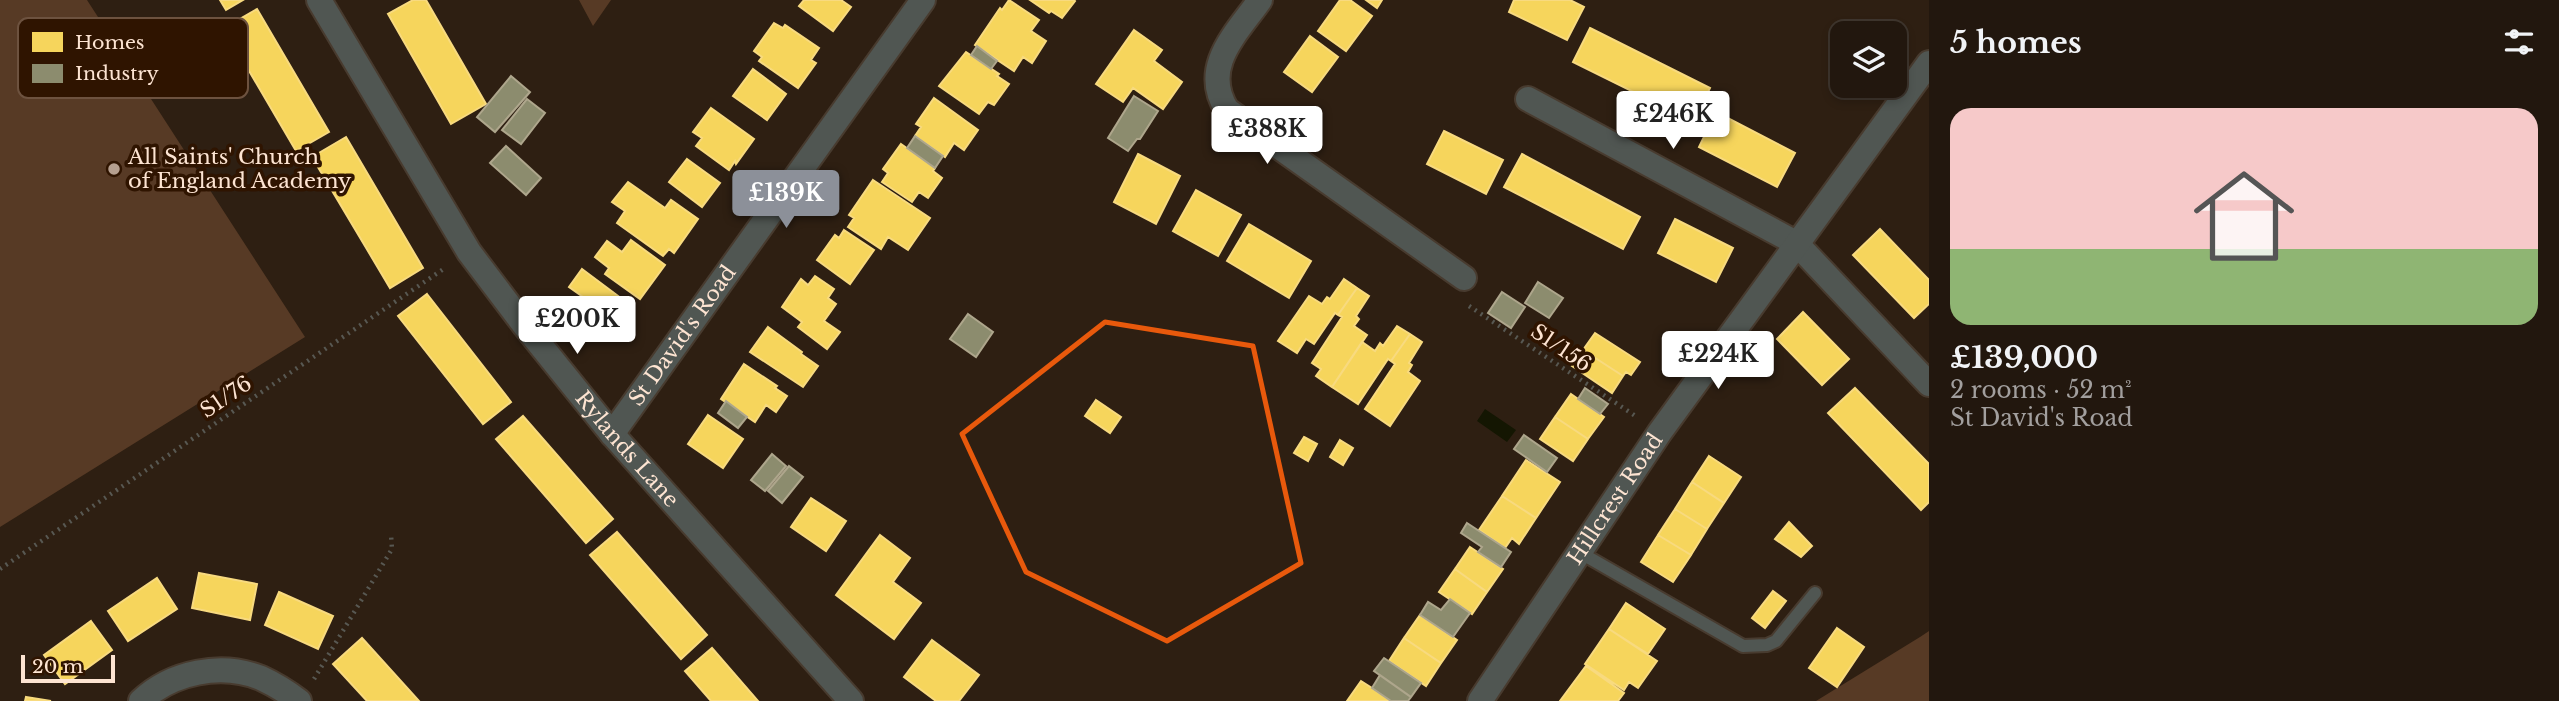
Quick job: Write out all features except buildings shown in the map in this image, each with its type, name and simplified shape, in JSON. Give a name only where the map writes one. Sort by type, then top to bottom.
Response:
[{"type":"street","name":"Rylands Lane","points":[[319,0],[469,251],[524,326],[612,435],[851,701]]},
{"type":"street","name":"St David's Road","points":[[612,435],[923,0]]},
{"type":"street","points":[[1260,0],[1218,64],[1216,80],[1219,97],[1227,110],[1464,278]]},
{"type":"street","name":"Hillcrest Road","points":[[1480,701],[1660,432],[1929,63]]},
{"type":"street","points":[[1528,99],[1796,243],[1929,384]]},
{"type":"street","points":[[141,701],[166,682],[189,674],[235,671],[303,695]]},
{"type":"lane","points":[[1579,552],[1743,646],[1767,645],[1776,641],[1815,593]]},
{"type":"path","name":"S1/76","points":[[0,569],[469,251]]},
{"type":"path","name":"S1/156","points":[[1464,278],[1468,305],[1660,432]]},
{"type":"path","points":[[303,695],[392,550],[391,535]]},
{"type":"highlighted area","points":[[1105,322],[1253,346],[1301,563],[1167,641],[1026,572],[962,434]]},
{"type":"shaded area","name":"All Saints' Church of England Academy","points":[[0,0],[87,0],[99,18],[18,18],[18,98],[150,98],[305,337],[0,527]]},
{"type":"shaded area","points":[[579,0],[611,0],[593,26]]},
{"type":"shaded area","points":[[1485,409],[1516,430],[1507,442],[1477,421]]},
{"type":"shaded area","points":[[1929,631],[1929,701],[1816,701],[1920,637]]},
{"type":"place","name":"All Saints' Church of England Academy","points":[[114,169]]}]
